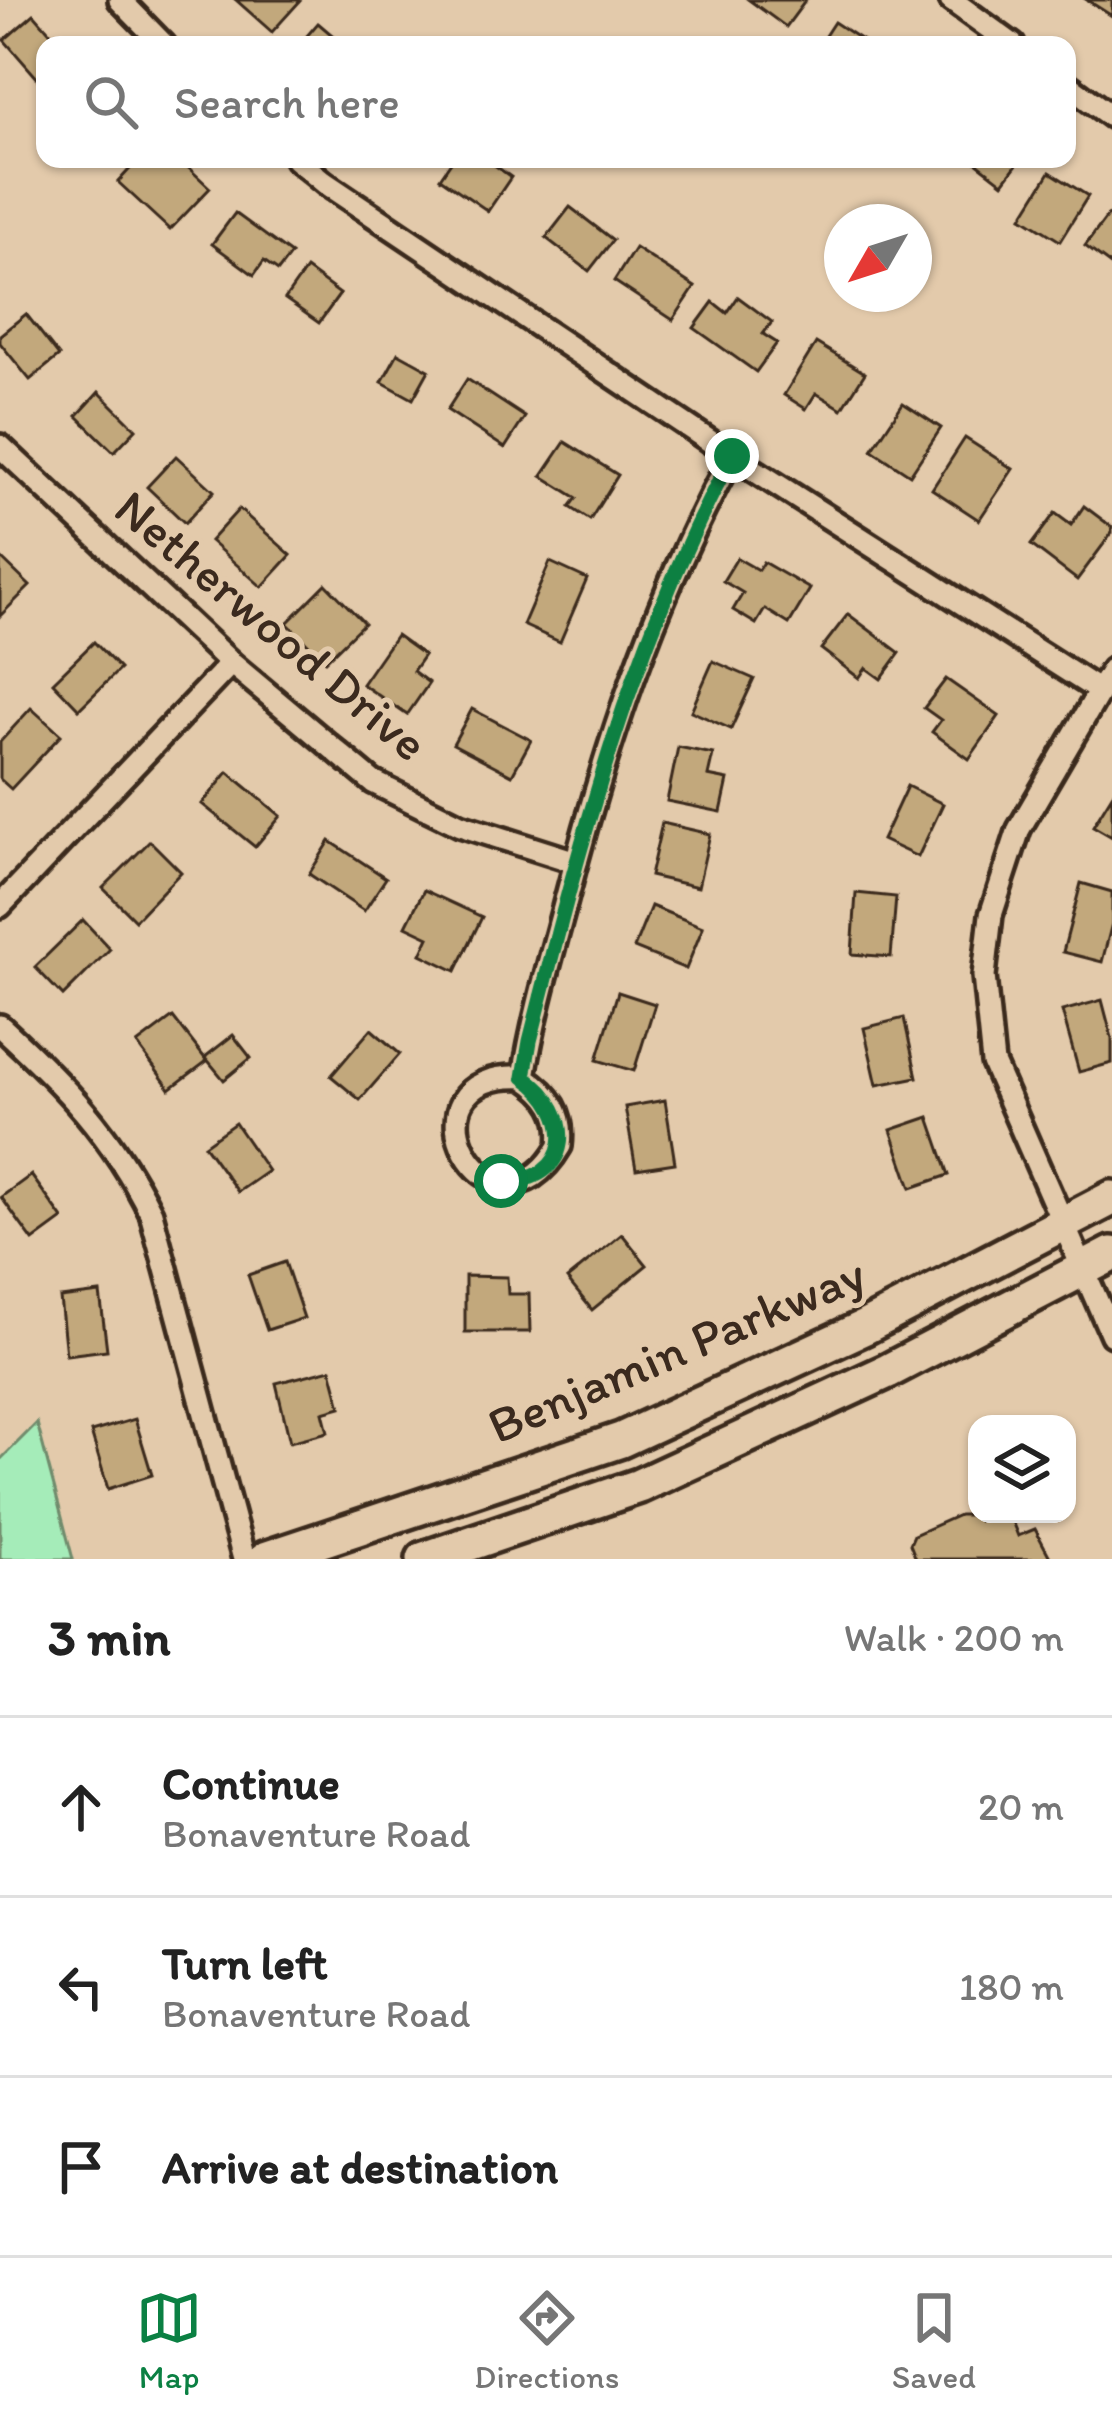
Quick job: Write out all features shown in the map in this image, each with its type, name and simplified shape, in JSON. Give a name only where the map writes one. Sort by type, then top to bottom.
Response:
[{"type":"main road","name":"Benjamin Parkway","points":[[265,1559],[621,1440],[865,1327],[1112,1198]]},
{"type":"main road","name":"Benjamin Parkway","points":[[424,1559],[639,1486],[888,1371],[1097,1261]]},
{"type":"street","points":[[119,0],[155,36]]},
{"type":"street","points":[[951,0],[1001,36]]},
{"type":"street","points":[[1076,91],[1112,117]]},
{"type":"street","points":[[307,168],[732,456],[1098,689]]},
{"type":"street","name":"Netherwood Drive","points":[[0,446],[231,663],[373,782],[460,825],[576,862]]},
{"type":"street","points":[[524,1077],[576,862],[644,642],[701,513],[732,456]]},
{"type":"street","points":[[0,906],[231,663]]},
{"type":"street","points":[[1112,670],[1019,829],[991,915],[984,976],[993,1064],[1063,1227],[1097,1261],[1112,1335]]},
{"type":"street","points":[[0,1026],[101,1127],[151,1213],[244,1559]]},
{"type":"street","points":[[503,1076],[524,1077],[545,1091],[558,1111],[560,1146],[538,1174],[519,1182],[501,1181],[482,1174],[464,1157],[456,1136],[459,1113],[470,1094],[486,1082],[503,1076]]},
{"type":"green space","points":[[37,1423],[73,1559],[0,1559],[0,1460]]},
{"type":"building","points":[[236,0],[298,0],[300,1],[272,32]]},
{"type":"building","points":[[749,0],[806,0],[786,27]]},
{"type":"building","points":[[1087,0],[1112,0],[1112,16]]},
{"type":"building","points":[[34,14],[53,36],[36,36],[36,77],[4,40]]},
{"type":"building","points":[[834,22],[855,36],[825,36]]},
{"type":"building","points":[[318,23],[333,36],[307,36]]},
{"type":"building","points":[[131,168],[189,168],[210,188],[170,230],[118,182]]},
{"type":"building","points":[[447,168],[498,168],[511,177],[488,211],[440,178]]},
{"type":"building","points":[[984,168],[1014,168],[1003,183]]},
{"type":"building","points":[[1050,172],[1088,196],[1060,241],[1022,217]]},
{"type":"building","points":[[570,207],[613,240],[589,271],[546,238]]},
{"type":"building","points":[[235,213],[291,254],[278,271],[264,261],[254,275],[212,244]]},
{"type":"building","points":[[1108,215],[1112,218],[1112,266],[1085,246]]},
{"type":"building","points":[[635,248],[695,287],[673,320],[614,281]]},
{"type":"building","points":[[306,269],[340,294],[319,323],[285,299]]},
{"type":"building","points":[[738,297],[772,322],[763,334],[777,343],[756,372],[694,328],[713,302],[727,313]]},
{"type":"building","points":[[26,314],[59,356],[30,380],[0,343],[0,335]]},
{"type":"building","points":[[816,343],[865,373],[842,409],[816,393],[806,409],[784,395]]},
{"type":"building","points":[[398,353],[429,370],[413,399],[382,382]]},
{"type":"building","points":[[467,379],[525,417],[505,448],[447,410]]},
{"type":"building","points":[[99,392],[136,429],[114,452],[77,416]]},
{"type":"building","points":[[903,403],[941,428],[910,475],[872,450]]},
{"type":"building","points":[[965,438],[1013,469],[979,520],[932,489]]},
{"type":"building","points":[[565,442],[618,475],[590,520],[570,507],[577,498],[542,476]]},
{"type":"building","points":[[176,456],[214,491],[185,523],[147,487]]},
{"type":"building","points":[[1084,506],[1112,527],[1112,533],[1077,580],[1031,545],[1055,513],[1071,525]]},
{"type":"building","points":[[239,509],[291,555],[262,587],[210,541]]},
{"type":"building","points":[[737,558],[758,570],[763,562],[810,589],[789,624],[765,609],[756,624],[733,610],[743,593],[723,581]]},
{"type":"building","points":[[0,559],[30,586],[0,616]]},
{"type":"building","points":[[550,562],[587,579],[560,642],[523,625]]},
{"type":"building","points":[[326,584],[364,623],[325,661],[287,623]]},
{"type":"building","points":[[848,614],[900,653],[881,679],[866,668],[859,678],[821,649]]},
{"type":"building","points":[[396,635],[424,655],[413,671],[429,683],[407,715],[362,684]]},
{"type":"building","points":[[94,642],[120,669],[79,709],[53,682]]},
{"type":"building","points":[[713,661],[754,679],[731,729],[691,711]]},
{"type":"building","points":[[946,679],[999,716],[969,759],[932,732],[941,720],[924,708]]},
{"type":"building","points":[[31,708],[61,735],[11,789],[0,779],[0,742]]},
{"type":"building","points":[[472,709],[531,740],[512,775],[453,744]]},
{"type":"building","points":[[678,747],[713,754],[708,776],[728,780],[721,812],[667,801]]},
{"type":"building","points":[[228,772],[281,816],[255,847],[202,804]]},
{"type":"building","points":[[907,786],[943,804],[918,857],[882,840]]},
{"type":"building","points":[[1112,795],[1112,837],[1093,826]]},
{"type":"building","points":[[662,823],[710,834],[698,887],[650,876]]},
{"type":"building","points":[[150,841],[181,872],[135,920],[103,888]]},
{"type":"building","points":[[330,841],[386,878],[364,911],[309,874]]},
{"type":"building","points":[[1081,883],[1112,892],[1112,923],[1102,962],[1063,952]]},
{"type":"building","points":[[424,890],[482,917],[456,971],[421,954],[429,937],[406,926]]},
{"type":"building","points":[[856,893],[896,897],[891,957],[852,954]]},
{"type":"building","points":[[651,906],[703,927],[686,969],[634,948]]},
{"type":"building","points":[[83,920],[110,949],[63,996],[35,967]]},
{"type":"building","points":[[618,992],[655,1004],[634,1071],[597,1060]]},
{"type":"building","points":[[1102,1000],[1112,1038],[1112,1063],[1079,1072],[1062,1011]]},
{"type":"building","points":[[173,1017],[207,1061],[170,1089],[137,1044]]},
{"type":"building","points":[[904,1018],[917,1077],[877,1085],[864,1028]]},
{"type":"building","points":[[371,1029],[400,1054],[360,1100],[331,1076]]},
{"type":"building","points":[[233,1035],[251,1058],[224,1080],[205,1057]]},
{"type":"building","points":[[665,1100],[675,1163],[636,1169],[625,1107]]},
{"type":"building","points":[[929,1117],[949,1175],[911,1188],[891,1130]]},
{"type":"building","points":[[235,1123],[268,1171],[238,1192],[204,1145]]},
{"type":"building","points":[[31,1175],[63,1219],[33,1241],[1,1197]]},
{"type":"building","points":[[622,1234],[647,1265],[592,1310],[567,1279]]},
{"type":"building","points":[[285,1262],[304,1318],[267,1330],[248,1275]]},
{"type":"building","points":[[465,1276],[507,1277],[508,1294],[529,1294],[530,1332],[465,1332]]},
{"type":"building","points":[[100,1293],[107,1350],[66,1355],[60,1298]]},
{"type":"building","points":[[331,1369],[341,1407],[323,1412],[328,1432],[290,1442],[276,1383]]},
{"type":"building","points":[[135,1419],[152,1475],[108,1489],[91,1432]]},
{"type":"building","points":[[968,1515],[968,1523],[1013,1523],[1018,1536],[1035,1529],[1051,1559],[916,1559],[910,1544],[914,1535]]},
{"type":"route","points":[[501,1181],[519,1182],[538,1174],[560,1146],[558,1111],[545,1091],[524,1077],[530,1041],[595,794],[644,642],[701,513],[732,456]]}]
